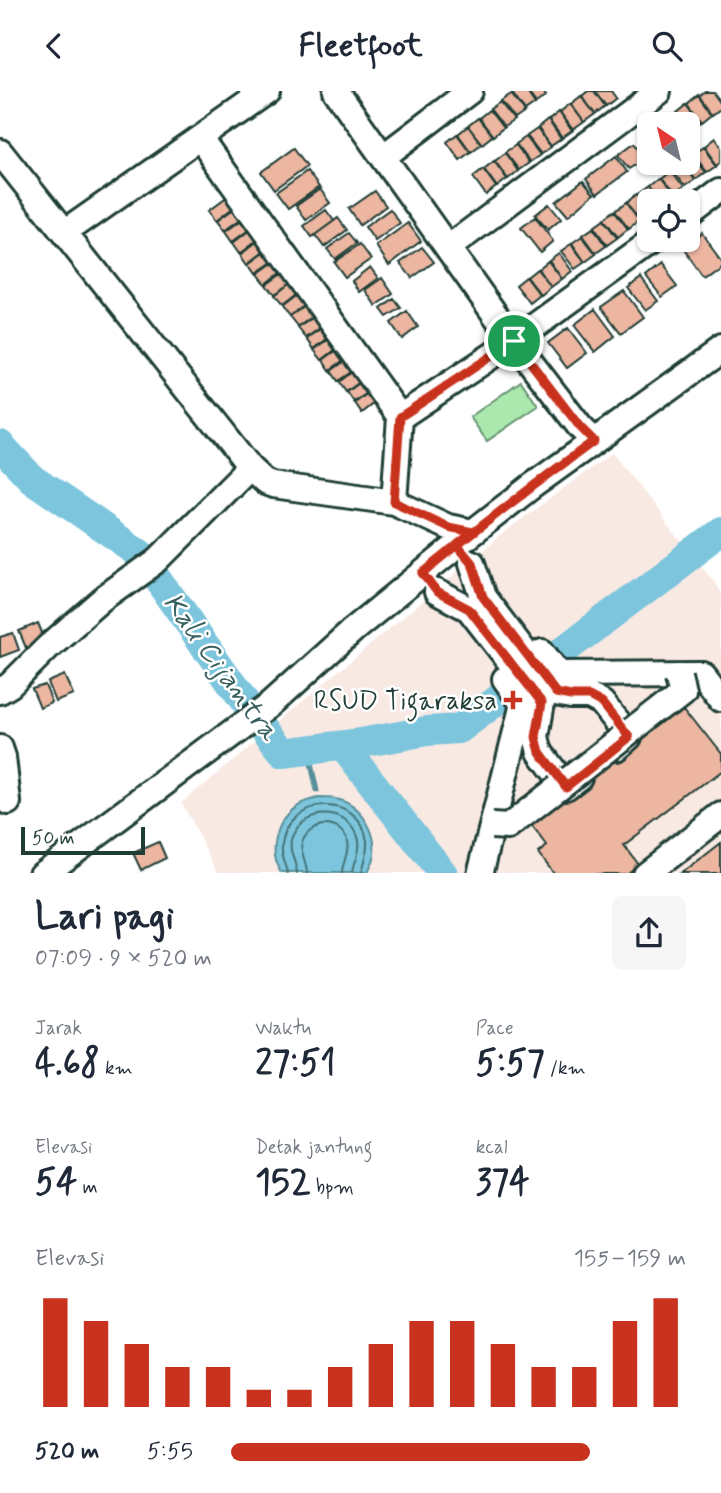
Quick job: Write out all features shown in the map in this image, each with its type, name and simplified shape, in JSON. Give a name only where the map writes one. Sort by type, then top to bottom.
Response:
[{"type":"street","points":[[64,233],[267,91]]},
{"type":"street","points":[[336,91],[514,341],[580,427],[594,441]]},
{"type":"street","points":[[383,157],[470,91]]},
{"type":"street","points":[[448,248],[659,91]]},
{"type":"street","points":[[200,138],[400,417],[394,502]]},
{"type":"street","points":[[0,152],[250,468],[265,482],[394,502],[448,527],[468,547],[559,674],[702,673],[721,699]]},
{"type":"street","points":[[700,207],[721,191]]},
{"type":"street","points":[[400,417],[514,341],[637,252]]},
{"type":"street","points":[[42,873],[271,704],[353,630],[430,582],[532,486],[721,350]]},
{"type":"street","points":[[0,691],[10,685],[48,647],[102,600],[158,560],[250,468]]},
{"type":"street","points":[[430,582],[469,609],[542,703],[536,737],[540,752],[566,787],[629,737],[602,703],[589,696],[556,693],[483,597],[468,547]]},
{"type":"street","points":[[430,582],[523,704],[480,873]]},
{"type":"street","points":[[492,826],[508,827],[683,690],[679,673]]},
{"type":"street","points":[[0,748],[8,802]]},
{"type":"street","points":[[645,873],[721,815]]},
{"type":"shaded area","name":"RSUD Tigaraksa","points":[[612,453],[714,582],[721,597],[721,873],[219,873],[181,803],[511,527]]},
{"type":"green space","points":[[521,381],[538,406],[487,441],[470,417]]},
{"type":"water","points":[[318,798],[344,802],[360,813],[366,821],[374,848],[373,860],[367,873],[282,873],[275,854],[280,825],[293,809]]},
{"type":"building","points":[[526,91],[535,104],[525,111],[512,93]]},
{"type":"building","points":[[527,91],[543,91],[546,96],[536,103]]},
{"type":"building","points":[[588,91],[594,91],[605,106],[595,114],[582,96]]},
{"type":"building","points":[[595,91],[611,91],[616,98],[606,106]]},
{"type":"building","points":[[705,91],[713,91],[721,102],[721,107],[713,113],[700,95]]},
{"type":"building","points":[[511,94],[525,112],[515,119],[501,101]]},
{"type":"building","points":[[699,95],[712,113],[702,121],[700,112],[696,112],[689,103]]},
{"type":"building","points":[[581,96],[595,114],[584,122],[571,104]]},
{"type":"building","points":[[500,102],[514,120],[504,127],[490,109]]},
{"type":"building","points":[[688,103],[694,112],[679,112]]},
{"type":"building","points":[[570,104],[584,122],[573,130],[560,112]]},
{"type":"building","points":[[489,110],[503,128],[493,136],[479,118]]},
{"type":"building","points":[[559,112],[572,131],[562,138],[549,120]]},
{"type":"building","points":[[478,118],[492,136],[482,144],[468,126]]},
{"type":"building","points":[[548,120],[561,139],[551,146],[538,128]]},
{"type":"building","points":[[468,126],[481,144],[471,152],[458,134]]},
{"type":"building","points":[[537,129],[551,147],[541,154],[527,136]]},
{"type":"building","points":[[457,134],[470,152],[460,160],[447,142]]},
{"type":"building","points":[[526,137],[540,155],[530,162],[516,144]]},
{"type":"building","points":[[714,138],[721,147],[721,161],[717,164],[704,146]]},
{"type":"building","points":[[634,143],[637,147],[637,164],[629,169],[618,155]]},
{"type":"building","points":[[516,145],[529,163],[519,170],[505,152]]},
{"type":"building","points":[[703,147],[717,165],[707,172],[700,163],[700,149]]},
{"type":"building","points":[[294,148],[307,166],[274,190],[261,172]]},
{"type":"building","points":[[505,153],[518,171],[508,179],[495,161]]},
{"type":"building","points":[[616,156],[627,172],[597,194],[586,179]]},
{"type":"building","points":[[494,161],[507,179],[497,187],[484,169]]},
{"type":"building","points":[[700,165],[706,172],[696,180],[692,175],[700,175]]},
{"type":"building","points":[[483,169],[496,187],[486,195],[473,177]]},
{"type":"building","points":[[307,171],[319,187],[288,209],[276,193]]},
{"type":"building","points":[[664,175],[672,175],[683,189],[667,189],[659,179]]},
{"type":"building","points":[[675,175],[691,175],[695,181],[685,188]]},
{"type":"building","points":[[658,179],[666,189],[650,189],[648,187]]},
{"type":"building","points":[[583,181],[594,194],[568,216],[556,202]]},
{"type":"building","points":[[320,189],[330,203],[306,220],[296,206]]},
{"type":"building","points":[[375,191],[386,206],[360,225],[349,209]]},
{"type":"building","points":[[636,195],[637,217],[626,203]]},
{"type":"building","points":[[228,196],[235,206],[217,220],[209,210]]},
{"type":"building","points":[[626,203],[637,218],[637,223],[629,229],[615,211]]},
{"type":"building","points":[[549,204],[561,219],[548,230],[535,215]]},
{"type":"building","points":[[236,207],[243,217],[225,230],[218,220]]},
{"type":"building","points":[[390,209],[400,223],[375,241],[365,227]]},
{"type":"building","points":[[326,210],[334,221],[312,237],[304,226]]},
{"type":"building","points":[[614,211],[628,229],[618,237],[604,219]]},
{"type":"building","points":[[535,217],[553,241],[540,252],[521,228]]},
{"type":"building","points":[[244,218],[251,228],[233,241],[226,231]]},
{"type":"building","points":[[338,218],[347,230],[324,247],[315,235]]},
{"type":"building","points":[[604,220],[617,238],[607,245],[594,227]]},
{"type":"building","points":[[408,223],[421,241],[389,265],[376,246]]},
{"type":"building","points":[[252,228],[259,238],[241,252],[234,242]]},
{"type":"building","points":[[593,228],[606,246],[596,253],[583,235]]},
{"type":"building","points":[[349,233],[357,243],[335,259],[327,249]]},
{"type":"building","points":[[702,233],[721,259],[721,262],[702,276],[685,252],[700,252]]},
{"type":"building","points":[[582,236],[596,254],[585,262],[572,243]]},
{"type":"building","points":[[260,239],[267,249],[249,263],[242,253]]},
{"type":"building","points":[[360,244],[371,259],[345,277],[334,262]]},
{"type":"building","points":[[571,244],[585,262],[575,269],[561,251]]},
{"type":"building","points":[[422,247],[434,262],[412,278],[400,263]]},
{"type":"building","points":[[268,250],[276,260],[257,273],[250,263]]},
{"type":"building","points":[[559,253],[572,271],[562,279],[549,260]]},
{"type":"building","points":[[276,261],[284,270],[266,284],[258,274]]},
{"type":"building","points":[[548,261],[562,279],[551,287],[538,269]]},
{"type":"building","points":[[661,265],[677,286],[662,297],[646,277]]},
{"type":"building","points":[[370,267],[378,278],[359,292],[352,281]]},
{"type":"building","points":[[537,269],[551,287],[541,295],[527,277]]},
{"type":"building","points":[[284,272],[292,282],[274,295],[266,285]]},
{"type":"building","points":[[526,277],[540,295],[530,303],[516,285]]},
{"type":"building","points":[[382,278],[393,294],[376,306],[365,290]]},
{"type":"building","points":[[641,278],[658,301],[645,310],[628,288]]},
{"type":"building","points":[[292,282],[300,292],[282,306],[274,296]]},
{"type":"building","points":[[624,291],[643,317],[621,333],[601,307]]},
{"type":"building","points":[[300,293],[308,303],[290,317],[282,307]]},
{"type":"building","points":[[394,299],[401,308],[387,317],[381,309]]},
{"type":"building","points":[[308,304],[316,314],[298,327],[290,317]]},
{"type":"building","points":[[595,309],[615,336],[595,352],[574,325]]},
{"type":"building","points":[[407,311],[418,327],[402,339],[391,323]]},
{"type":"building","points":[[316,315],[324,325],[306,338],[298,328]]},
{"type":"building","points":[[325,325],[332,335],[314,349],[307,339]]},
{"type":"building","points":[[568,328],[587,353],[567,368],[548,343]]},
{"type":"building","points":[[333,336],[340,346],[322,360],[314,350]]},
{"type":"building","points":[[341,347],[348,357],[330,370],[323,360]]},
{"type":"building","points":[[349,358],[357,368],[338,381],[331,371]]},
{"type":"building","points":[[357,368],[365,378],[346,392],[339,382]]},
{"type":"building","points":[[365,379],[373,389],[354,402],[347,392]]},
{"type":"building","points":[[373,389],[380,399],[362,413],[355,403]]},
{"type":"building","points":[[38,623],[45,640],[26,648],[19,631]]},
{"type":"building","points":[[13,633],[19,650],[0,657],[0,637]]},
{"type":"building","points":[[65,675],[74,695],[56,702],[48,682]]},
{"type":"building","points":[[45,685],[52,703],[40,708],[32,689]]},
{"type":"building","points":[[684,707],[721,754],[721,771],[624,845],[638,864],[627,873],[553,873],[538,853],[547,846],[531,825]]},
{"type":"building","points":[[158,842],[165,858],[141,870],[133,853]]},
{"type":"building","points":[[721,842],[721,873],[681,873]]},
{"type":"waterway","name":"Kali Cijantra","points":[[0,445],[32,479],[140,553],[248,707],[284,753],[427,731],[459,729],[721,532]]},
{"type":"waterway","points":[[343,746],[442,873]]},
{"type":"waterway","points":[[308,750],[317,791]]},
{"type":"place","name":"RSUD Tigaraksa","points":[[513,700]]},
{"type":"route","points":[[514,341],[400,417],[394,502],[448,527],[473,532],[457,545],[472,563],[483,597],[556,693],[589,696],[602,703],[629,737],[566,787],[540,752],[536,737],[542,703],[469,609],[437,592],[423,573],[457,545],[473,532],[532,486],[594,441],[580,427],[514,341]]}]
